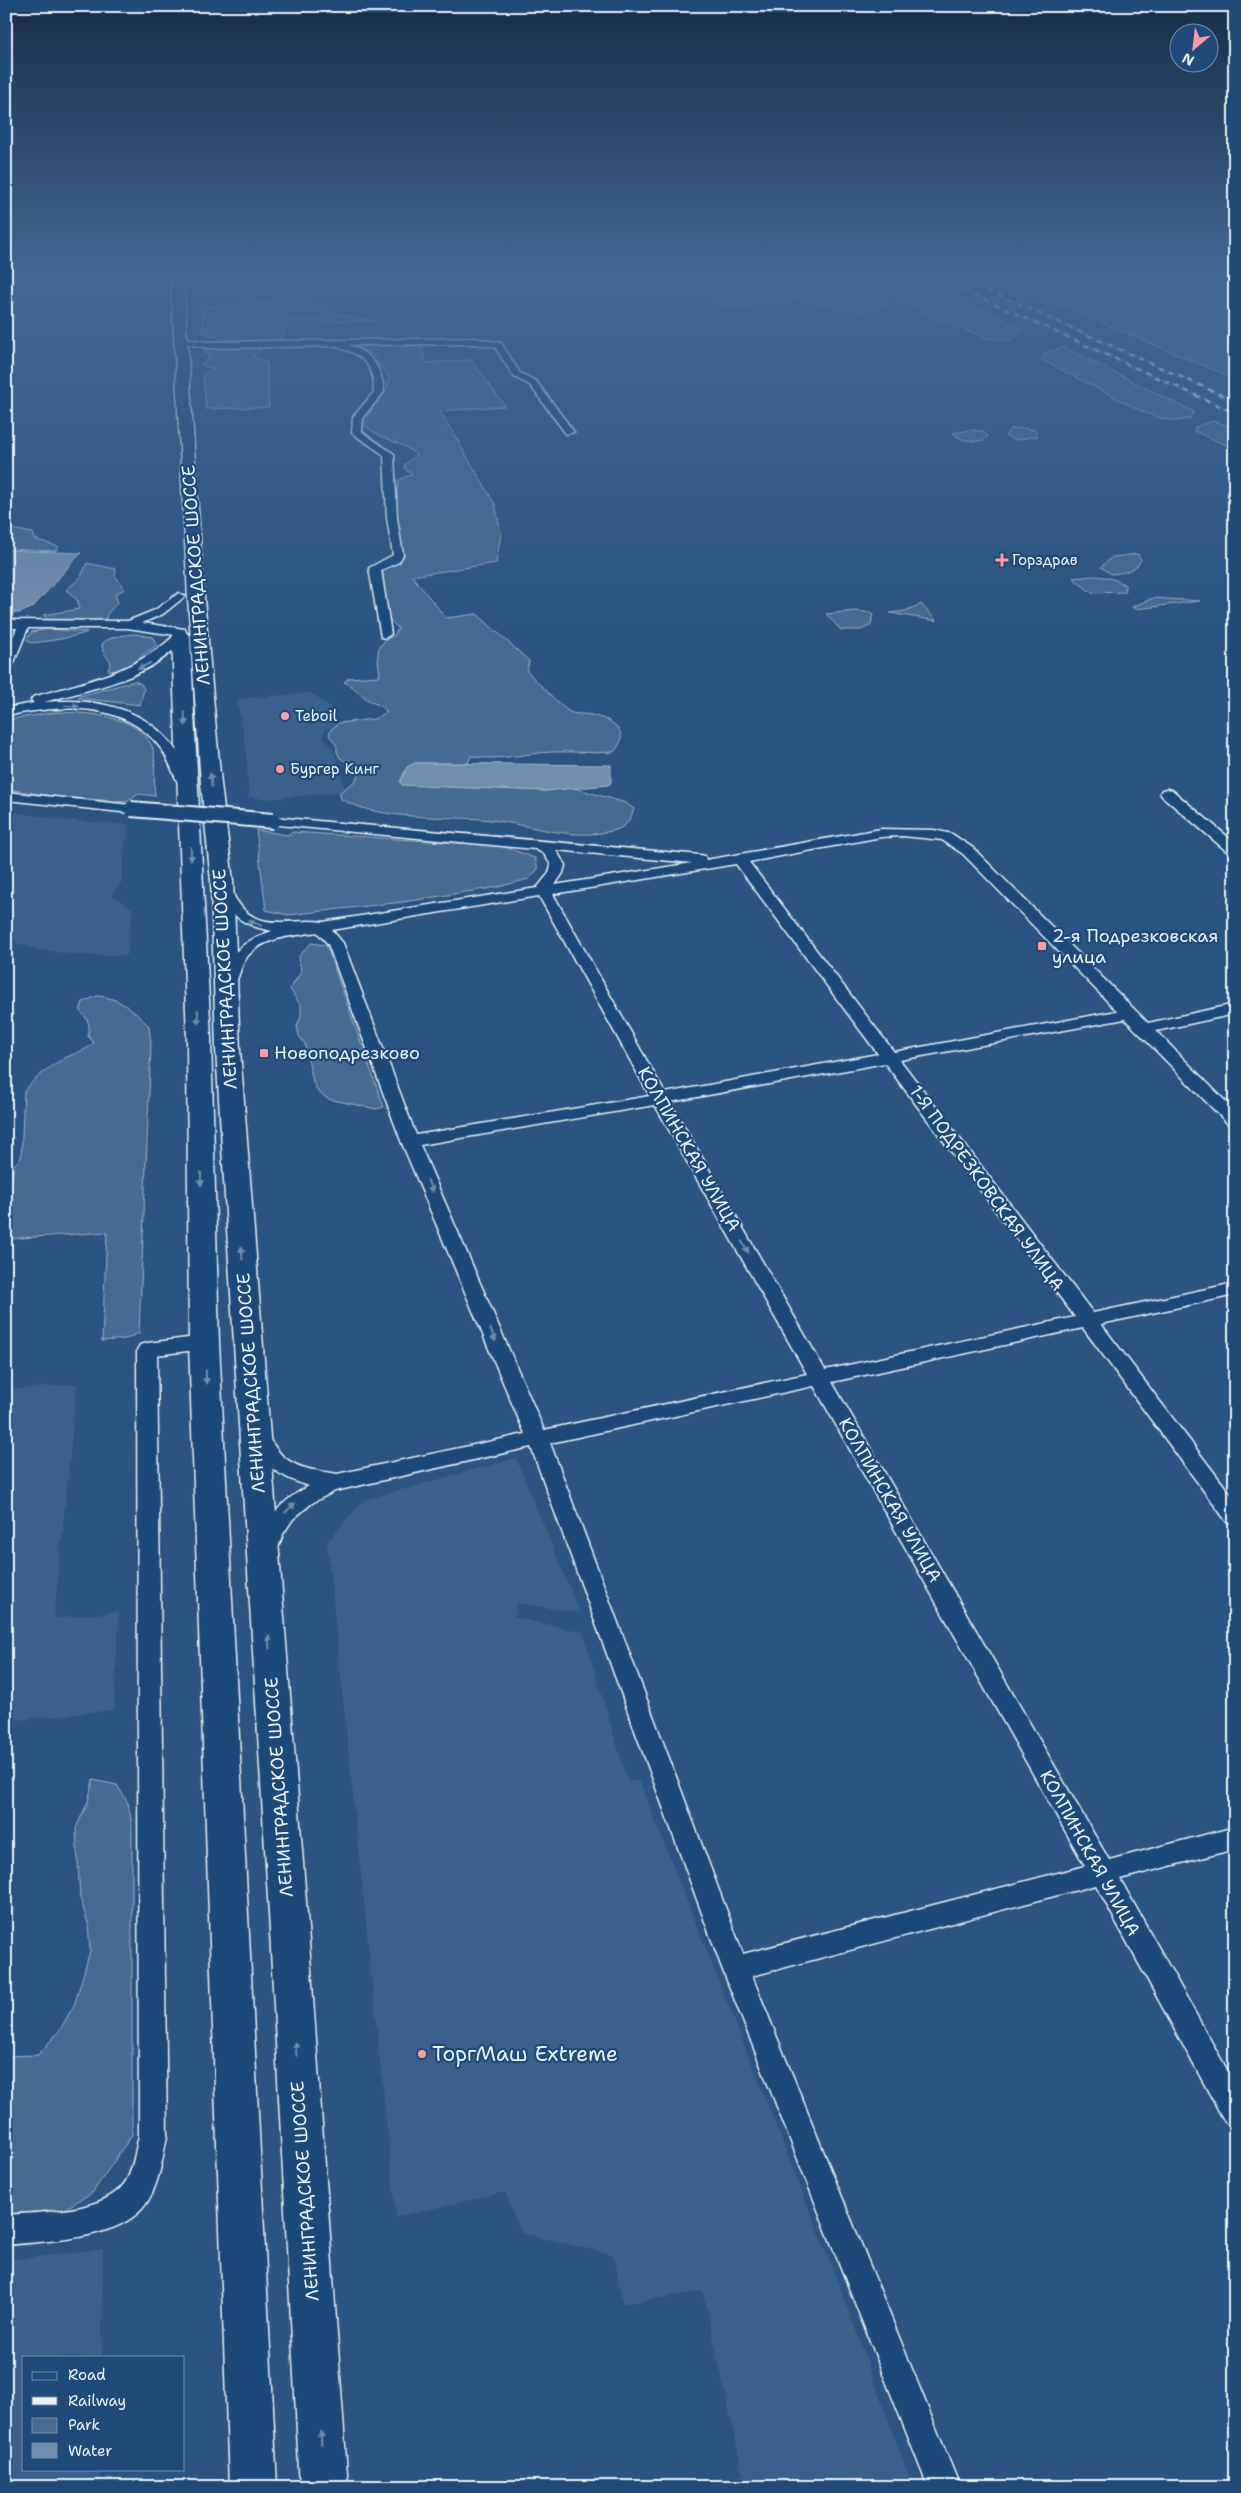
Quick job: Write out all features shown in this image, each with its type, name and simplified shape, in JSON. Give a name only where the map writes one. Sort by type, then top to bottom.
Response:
[{"type":"highway","name":"ЛЕНИНГРАДСКОЕ ШОССЕ","points":[[184,395],[196,598],[211,784],[222,881],[228,1050],[324,2487]]},
{"type":"highway","name":"ЛЕНИНГРАДСКОЕ ШОССЕ","points":[[178,588],[199,1038],[204,1343],[253,2487]]},
{"type":"street","points":[[376,395],[358,416],[357,433],[389,454],[392,518],[398,556],[395,560],[376,568],[385,634]]},
{"type":"street","points":[[541,395],[569,432]]},
{"type":"street","points":[[127,624],[159,612],[178,588]]},
{"type":"street","points":[[6,624],[127,624],[181,634]]},
{"type":"street","points":[[6,667],[24,624]]},
{"type":"street","points":[[6,712],[131,672],[164,653],[181,634]]},
{"type":"street","points":[[6,712],[37,707],[67,706],[101,709],[130,717],[142,723],[164,741],[188,788]]},
{"type":"street","points":[[1168,793],[1235,851]]},
{"type":"street","points":[[6,796],[274,822],[734,860]]},
{"type":"street","points":[[227,985],[234,962],[253,944],[278,934],[734,860],[881,834],[903,832],[934,834],[958,843],[1235,1121]]},
{"type":"street","points":[[538,844],[549,851],[558,865],[556,873],[543,890]]},
{"type":"street","name":"1-Я ПОДРЕЗКОВСКАЯ УЛИЦА","points":[[734,860],[890,1057],[1086,1322],[1235,1516]]},
{"type":"street","points":[[222,881],[225,895],[231,905],[251,922],[276,929],[320,926]]},
{"type":"street","name":"КОЛПИНСКАЯ УЛИЦА","points":[[543,890],[660,1099],[1102,1872],[1235,2112]]},
{"type":"street","points":[[320,926],[335,943],[410,1141],[538,1439],[734,1968],[944,2487]]},
{"type":"street","points":[[1144,1030],[1235,1009]]},
{"type":"street","points":[[410,1141],[660,1099],[1128,1014]]},
{"type":"street","points":[[264,1567],[270,1538],[285,1512],[312,1492],[340,1481],[1086,1322],[1235,1288]]},
{"type":"street","points":[[6,2230],[71,2224],[119,2209],[132,2199],[140,2183],[153,2136],[148,1350],[204,1343]]},
{"type":"street","points":[[254,1430],[262,1448],[274,1460],[291,1471],[309,1479],[340,1481]]},
{"type":"street","points":[[734,1968],[1235,1838]]},
{"type":"shaded area","points":[[311,693],[333,709],[335,725],[325,729],[323,737],[335,753],[346,792],[266,799],[249,797],[246,750],[237,699]]},
{"type":"shaded area","points":[[6,811],[64,820],[128,825],[121,883],[112,895],[133,909],[127,956],[82,955],[39,950],[6,940]]},
{"type":"shaded area","points":[[77,1384],[54,1618],[119,1612],[114,1710],[8,1721],[6,1733],[6,1390]]},
{"type":"shaded area","points":[[516,1458],[580,1613],[517,1603],[514,1617],[583,1632],[628,1782],[639,1780],[840,2287],[913,2487],[695,2487],[743,2475],[703,2291],[623,2304],[614,2255],[521,2233],[505,2192],[396,2217],[327,1542],[364,1500]]},
{"type":"shaded area","points":[[103,2249],[102,2356],[22,2356],[22,2470],[100,2470],[100,2487],[6,2487],[6,2260]]},
{"type":"green space","points":[[205,395],[268,395],[269,407],[206,409]]},
{"type":"green space","points":[[382,395],[497,395],[505,406],[440,411],[495,504],[501,534],[496,563],[412,576],[446,618],[477,614],[529,661],[527,671],[568,711],[592,715],[609,721],[621,734],[619,745],[614,752],[552,752],[501,758],[471,756],[468,763],[415,763],[402,785],[546,791],[571,787],[626,803],[634,809],[628,822],[619,829],[600,833],[569,833],[491,820],[394,814],[357,806],[341,799],[339,793],[355,781],[358,775],[356,768],[340,758],[337,746],[329,735],[331,729],[339,723],[374,719],[387,712],[344,682],[349,678],[380,676],[378,651],[383,643],[395,635],[398,628],[387,617],[383,571],[399,561],[403,556],[395,504],[399,480],[412,474],[406,470],[404,465],[416,455],[404,446],[374,433],[363,422]]},
{"type":"green space","points":[[1111,395],[1161,395],[1194,412],[1189,419],[1178,421],[1163,419],[1143,412]]},
{"type":"green space","points":[[1213,421],[1235,428],[1235,449],[1194,431],[1195,427]]},
{"type":"green space","points":[[1024,428],[1035,430],[1038,436],[1015,440],[1005,436],[1010,429]]},
{"type":"green space","points":[[972,430],[983,431],[988,436],[984,440],[972,441],[964,440],[953,433]]},
{"type":"green space","points":[[6,528],[33,533],[35,539],[59,547],[55,551],[6,549]]},
{"type":"green space","points":[[1138,554],[1141,560],[1128,571],[1111,574],[1101,567],[1112,557]]},
{"type":"green space","points":[[87,563],[116,569],[115,575],[124,589],[115,595],[118,602],[109,612],[106,619],[86,622],[49,621],[43,615],[79,609],[78,601],[66,590],[81,577]]},
{"type":"green space","points":[[1105,577],[1117,581],[1125,585],[1126,592],[1092,593],[1073,578]]},
{"type":"green space","points":[[1153,598],[1200,601],[1136,609],[1132,607]]},
{"type":"green space","points":[[921,604],[937,621],[890,613],[905,611]]},
{"type":"green space","points":[[856,611],[873,613],[871,625],[861,630],[841,630],[826,614]]},
{"type":"green space","points":[[49,629],[87,632],[44,642],[31,643],[27,640],[31,632]]},
{"type":"green space","points":[[135,634],[152,637],[157,644],[126,669],[121,671],[108,670],[111,662],[103,652],[102,644],[105,641],[122,635]]},
{"type":"green space","points":[[135,681],[141,684],[144,689],[140,705],[78,698],[80,696]]},
{"type":"green space","points":[[57,712],[110,717],[135,727],[145,735],[153,750],[155,796],[139,794],[127,802],[60,797],[6,789],[6,720]]},
{"type":"green space","points":[[256,830],[287,835],[293,832],[502,846],[535,858],[538,869],[529,879],[498,887],[403,902],[288,915],[266,910]]},
{"type":"green space","points":[[311,943],[326,945],[384,1107],[376,1109],[328,1099],[318,1092],[313,1082],[305,1044],[299,1036],[297,1026],[301,1016],[301,1006],[290,989],[301,972],[299,956]]},
{"type":"green space","points":[[97,996],[119,1002],[138,1015],[149,1026],[151,1045],[139,1333],[126,1339],[102,1341],[107,1232],[6,1239],[14,1165],[21,1158],[24,1091],[49,1068],[94,1043],[88,1036],[88,1022],[80,1011],[83,1002]]},
{"type":"green space","points":[[93,1780],[117,1785],[128,1803],[132,1825],[132,2135],[93,2192],[63,2210],[6,2214],[6,2056],[38,2055],[60,2030],[75,2003],[90,1951],[88,1923],[80,1898],[76,1828],[88,1802]]},
{"type":"water","points":[[6,550],[81,553],[33,607],[20,613],[6,613]]},
{"type":"water","points":[[415,763],[611,765],[611,783],[608,785],[546,791],[402,785],[400,782],[407,767]]},
{"type":"railway","points":[[1196,395],[1235,413]]},
{"type":"railway","points":[[1222,395],[1235,401]]},
{"type":"place","name":"Горздрав","points":[[1002,560]]},
{"type":"place","name":"Teboil","points":[[285,716]]},
{"type":"place","name":"Бургер Кинг","points":[[280,769]]},
{"type":"place","name":"2-я Подрезковская улица","points":[[1042,946]]},
{"type":"place","name":"Новоподрезково","points":[[264,1053]]},
{"type":"place","name":"ТоргМаш Extreme","points":[[422,2054]]}]
